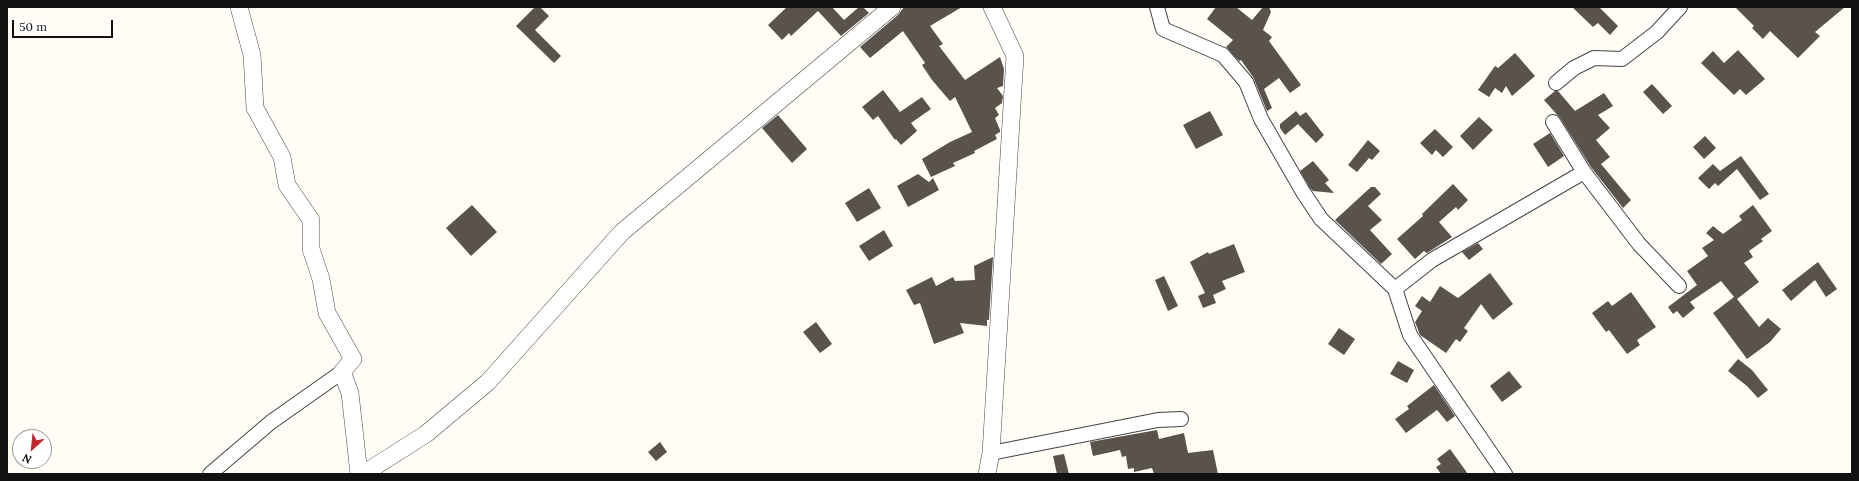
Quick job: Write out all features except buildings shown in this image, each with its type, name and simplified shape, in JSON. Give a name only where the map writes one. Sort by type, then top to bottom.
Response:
[{"type":"street","points":[[210,474],[271,422],[342,372],[353,359],[327,313],[321,279],[311,249],[311,220],[287,185],[282,157],[255,108],[252,55],[239,7]]},
{"type":"street","points":[[363,474],[426,434],[488,382],[622,232],[892,7]]},
{"type":"street","points":[[987,474],[991,453],[1015,56],[992,7]]},
{"type":"street","points":[[1157,7],[1163,29],[1223,55],[1246,82],[1261,119],[1303,192],[1321,219],[1395,289],[1410,335],[1505,474]]},
{"type":"street","points":[[1556,83],[1574,68],[1594,58],[1622,59],[1657,32],[1680,7]]},
{"type":"street","points":[[1553,122],[1584,172],[1639,244],[1679,286]]},
{"type":"street","points":[[1395,289],[1432,260],[1584,172]]},
{"type":"street","points":[[342,372],[350,392],[358,474]]},
{"type":"street","points":[[991,453],[1158,420],[1181,419]]}]
